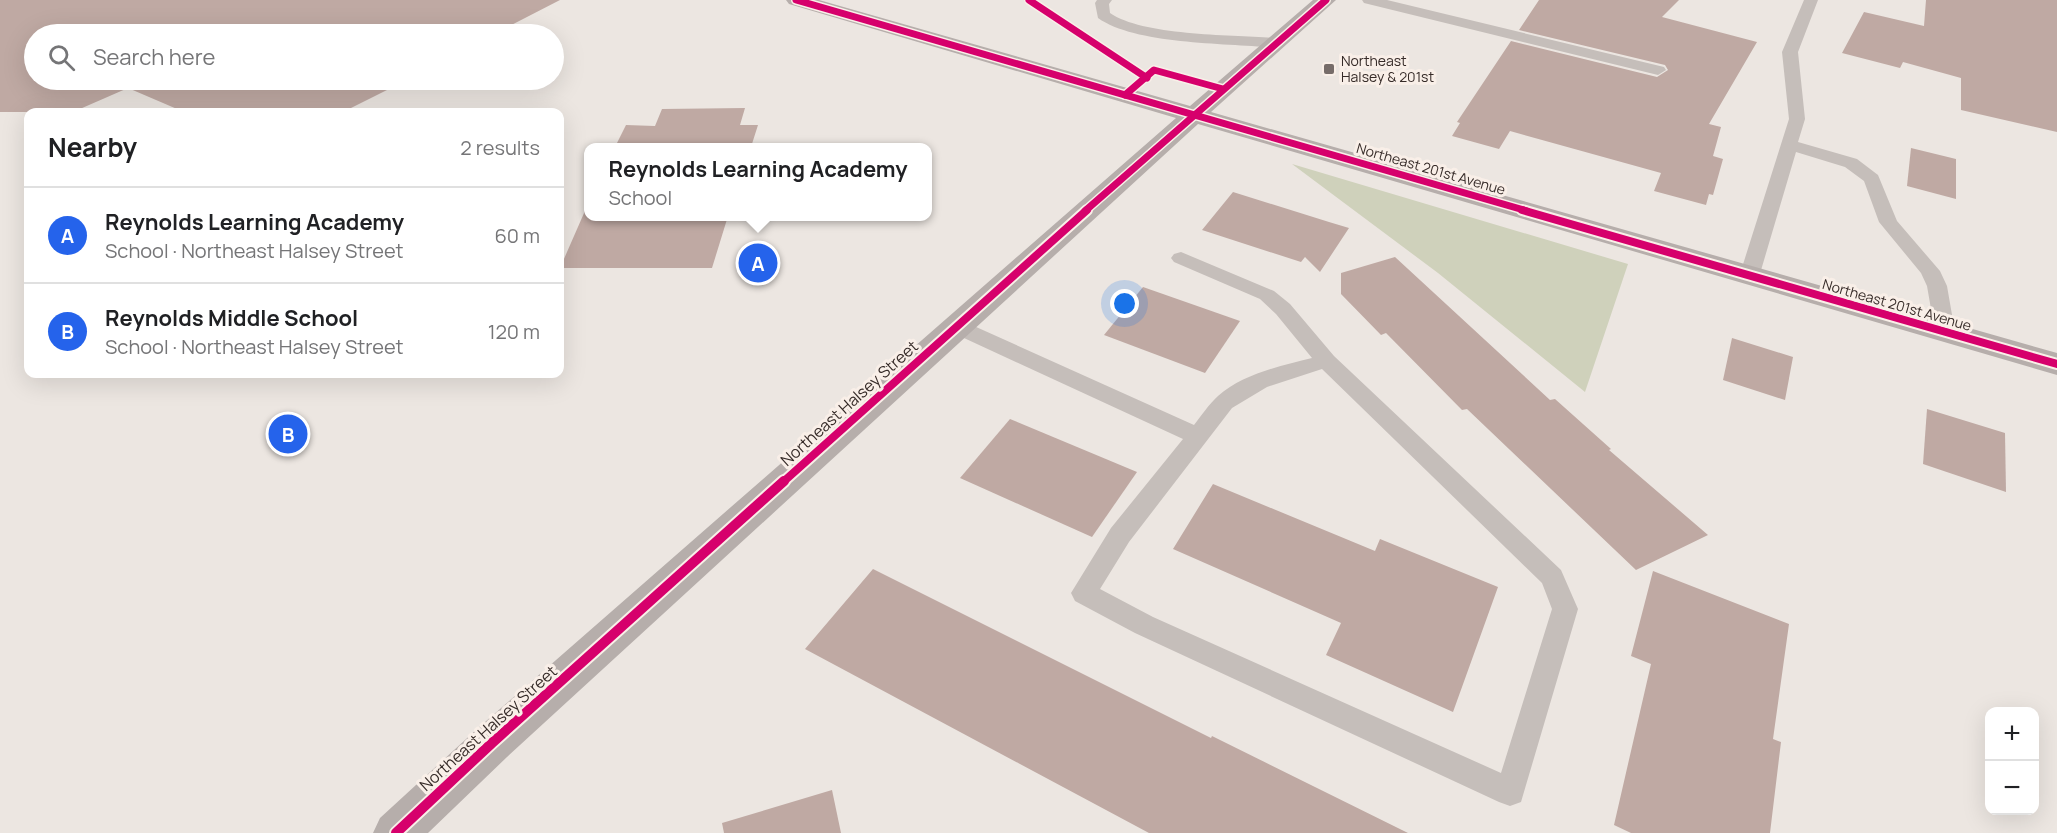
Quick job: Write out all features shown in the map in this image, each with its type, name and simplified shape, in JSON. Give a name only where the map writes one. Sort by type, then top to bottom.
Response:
[{"type":"street","name":"Northeast 201st Avenue","points":[[796,0],[1749,277],[2057,364]]},
{"type":"street","name":"Northeast Halsey Street","points":[[396,833],[492,743],[1194,115],[1326,0]]},
{"type":"lane","points":[[1105,0],[1102,3],[1103,15],[1116,24],[1144,32],[1276,44]]},
{"type":"lane","points":[[1369,0],[1658,70]]},
{"type":"lane","points":[[1749,277],[1797,119],[1790,52],[1811,0]]},
{"type":"lane","points":[[1789,145],[1851,163],[1872,179],[1888,222],[1930,271],[1937,286],[1945,332]]},
{"type":"lane","points":[[1181,258],[1267,295],[1283,309],[1326,361],[1552,577],[1565,609],[1510,792],[1144,625],[1084,594],[1120,535],[1224,403],[1239,390],[1267,378],[1326,361]]},
{"type":"lane","points":[[958,327],[1197,436]]},
{"type":"green space","points":[[1292,164],[1628,264],[1585,392],[1438,273]]},
{"type":"building","points":[[0,0],[560,0],[513,24],[24,24],[24,90],[123,90],[82,108],[24,108],[24,112],[0,112]]},
{"type":"building","points":[[1539,0],[1679,0],[1662,17],[1757,42],[1709,124],[1721,127],[1713,156],[1723,159],[1713,195],[1709,194],[1706,205],[1654,191],[1661,173],[1510,131],[1499,149],[1452,136],[1460,123],[1457,122],[1511,41],[1657,77],[1668,70],[1665,65],[1519,30]]},
{"type":"building","points":[[1926,0],[2057,0],[2057,132],[1961,110],[1961,78],[1903,62],[1900,68],[1842,53],[1864,12],[1924,26]]},
{"type":"building","points":[[133,90],[387,90],[351,108],[175,108]]},
{"type":"building","points":[[745,108],[740,125],[758,125],[752,143],[617,143],[626,125],[655,126],[662,109]]},
{"type":"building","points":[[1911,148],[1956,159],[1956,199],[1907,186]]},
{"type":"building","points":[[1233,192],[1349,228],[1320,272],[1305,257],[1301,262],[1202,230]]},
{"type":"building","points":[[584,213],[584,221],[726,221],[712,268],[564,268],[564,259]]},
{"type":"building","points":[[1395,257],[1550,400],[1555,399],[1611,449],[1609,450],[1708,535],[1636,570],[1467,409],[1462,410],[1386,333],[1381,335],[1341,294],[1341,273]]},
{"type":"building","points":[[1143,287],[1240,321],[1205,373],[1104,335]]},
{"type":"building","points":[[1732,338],[1793,357],[1785,400],[1723,380]]},
{"type":"building","points":[[1927,409],[2005,433],[2006,492],[1923,464]]},
{"type":"building","points":[[1010,419],[1137,472],[1092,537],[960,478]]},
{"type":"building","points":[[1213,484],[1375,551],[1380,539],[1498,587],[1453,712],[1326,655],[1341,623],[1173,549]]},
{"type":"building","points":[[873,569],[1211,738],[1212,736],[1408,833],[1149,833],[805,649]]},
{"type":"building","points":[[1653,571],[1789,624],[1773,739],[1781,742],[1770,833],[1631,833],[1614,825],[1651,664],[1631,656]]},
{"type":"building","points":[[832,790],[841,833],[724,833],[722,823]]},
{"type":"cycle path","points":[[796,0],[2057,364]]},
{"type":"cycle path","points":[[1029,0],[1147,78]]},
{"type":"cycle path","points":[[396,833],[492,743],[1167,138],[1326,0]]},
{"type":"cycle path","points":[[1125,95],[1154,70],[1223,89]]},
{"type":"place","name":"Northeast Halsey & 201st","points":[[1329,69]]},
{"type":"place","name":"Reynolds Learning Academy","points":[[758,263]]},
{"type":"place","name":"Reynolds Middle School","points":[[288,434]]}]
